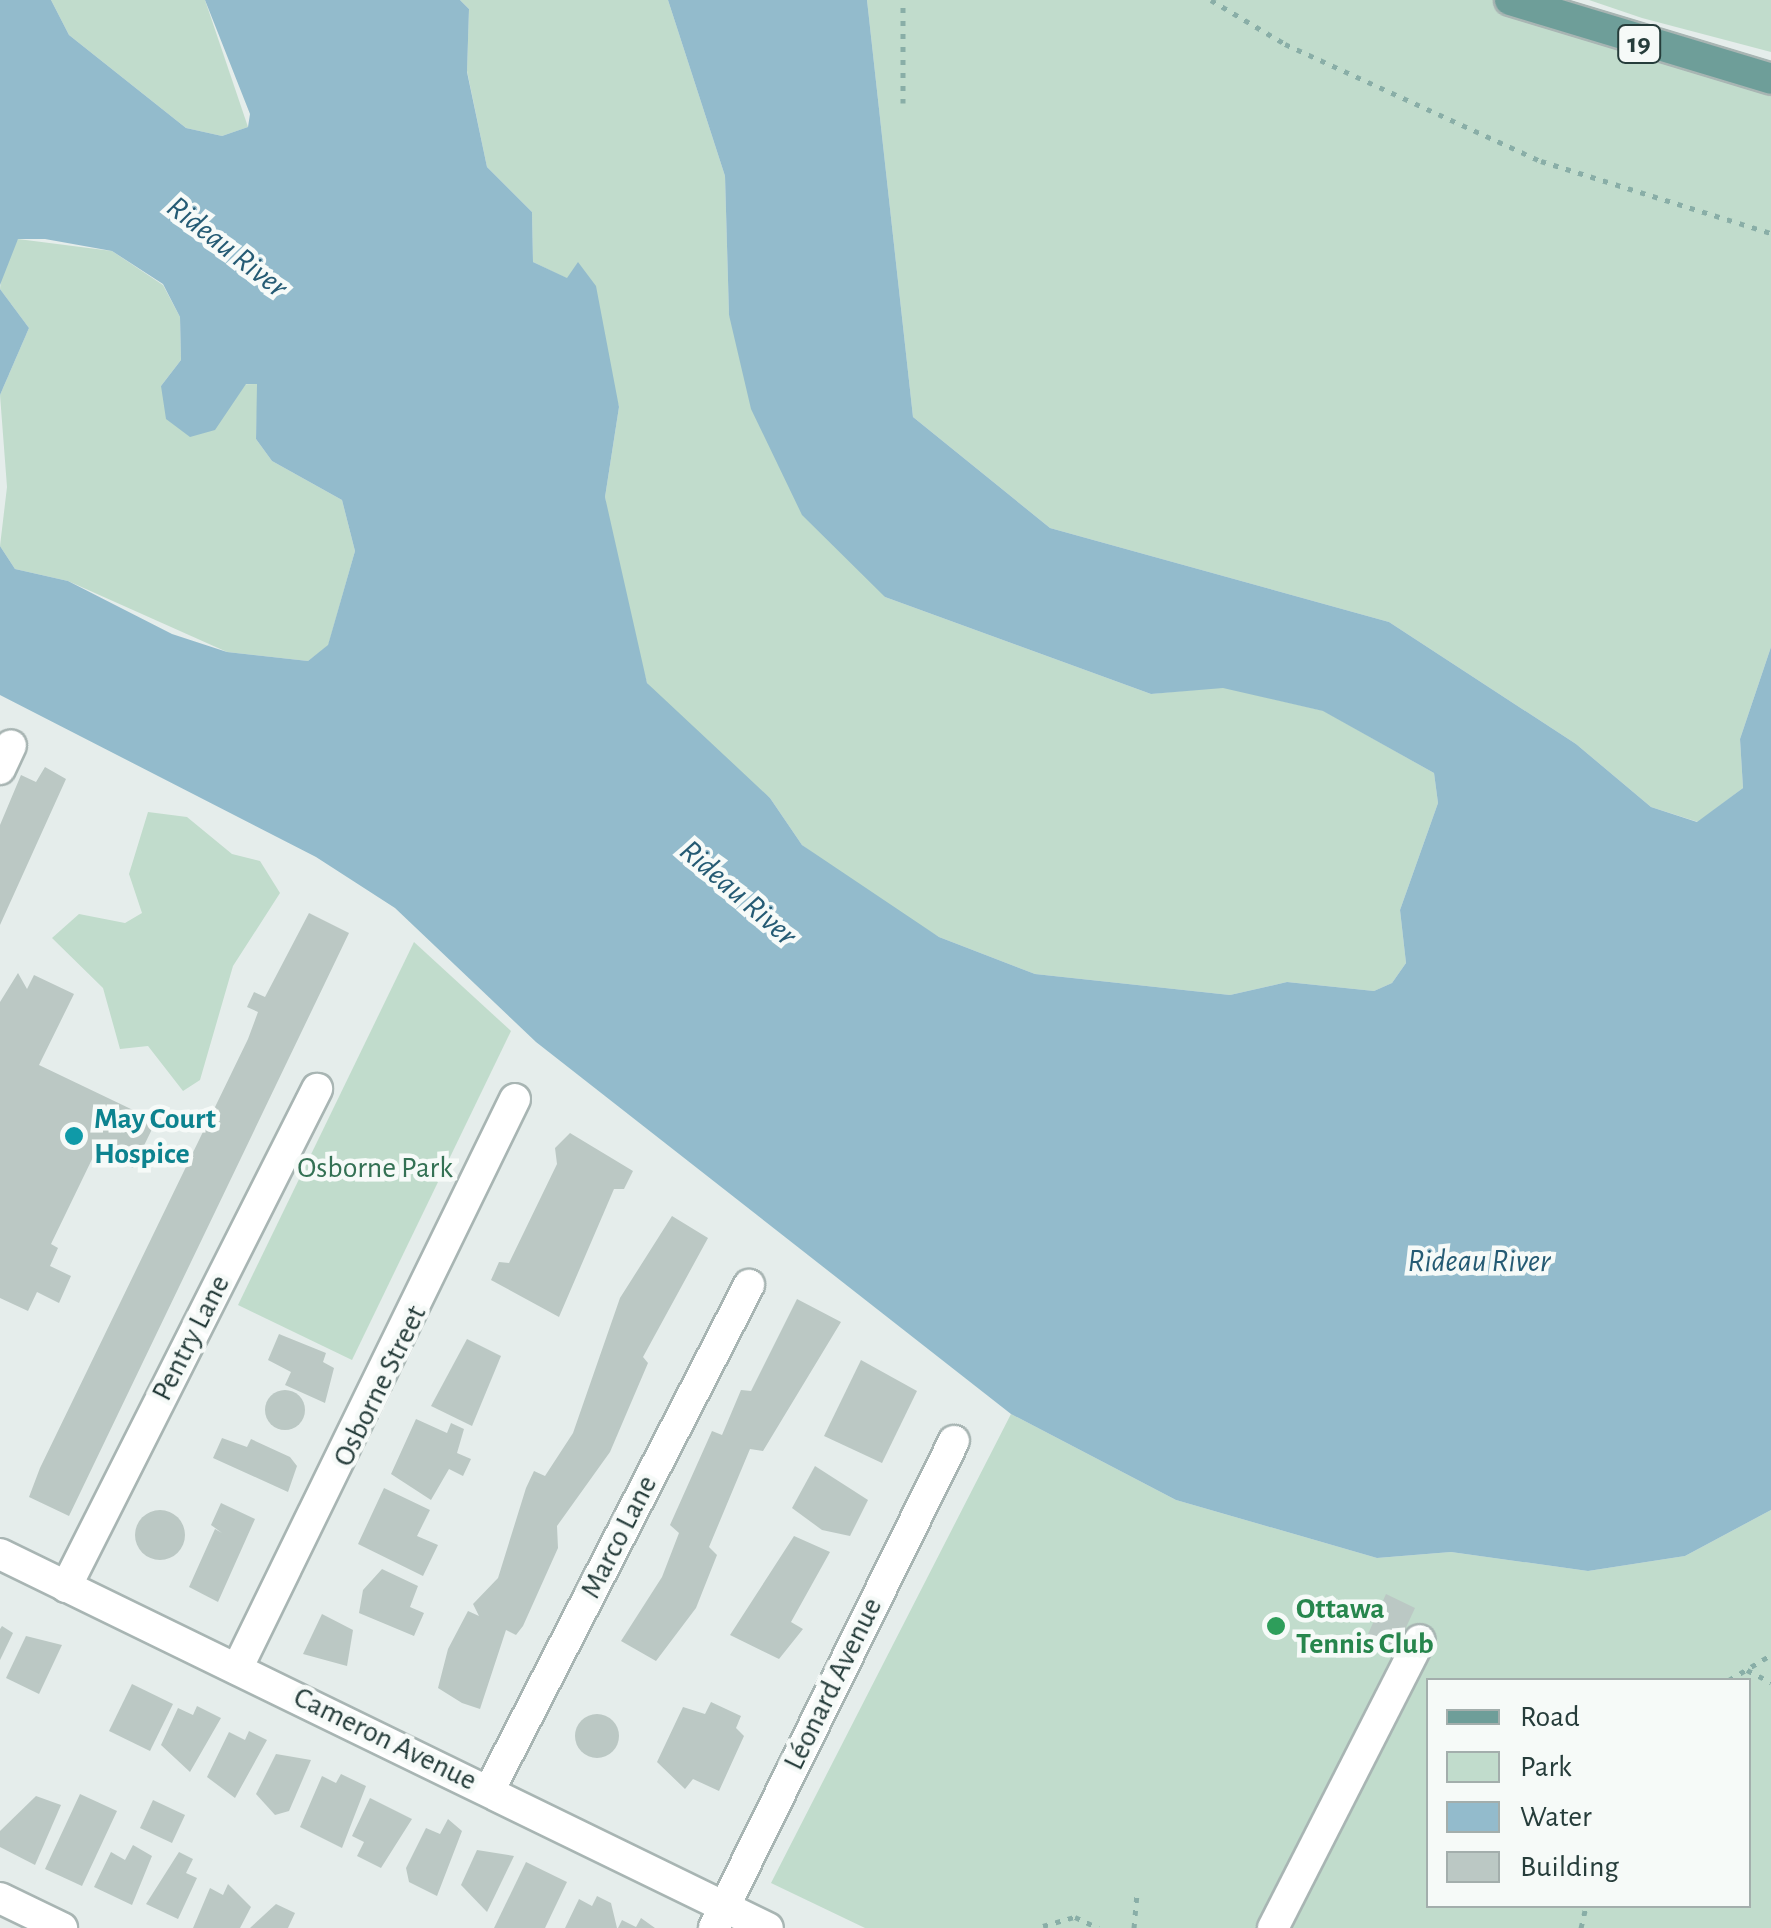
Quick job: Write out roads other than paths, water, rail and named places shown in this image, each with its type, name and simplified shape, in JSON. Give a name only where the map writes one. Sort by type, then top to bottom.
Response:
[{"type":"main road","name":"19","points":[[1510,0],[1771,79]]},
{"type":"street","name":"Pentry Lane","points":[[66,1588],[317,1089]]},
{"type":"street","name":"Osborne Street","points":[[238,1668],[515,1099]]},
{"type":"street","name":"Marco Lane","points":[[490,1790],[749,1285]]},
{"type":"street","name":"Léonard Avenue","points":[[718,1917],[954,1441]]},
{"type":"street","name":"Cameron Avenue","points":[[0,1554],[490,1790],[718,1917],[768,1928]]},
{"type":"street","points":[[1273,1928],[1420,1640]]},
{"type":"street","points":[[0,1898],[62,1928]]},
{"type":"water","name":"Rideau River","points":[[0,0],[51,0],[69,35],[186,128],[222,136],[248,127],[250,114],[205,0],[460,0],[469,9],[467,72],[487,167],[532,212],[533,262],[567,278],[578,262],[596,286],[619,407],[605,497],[647,683],[770,798],[802,845],[939,937],[1035,974],[1230,995],[1287,982],[1374,991],[1392,983],[1406,963],[1400,910],[1438,803],[1434,773],[1323,711],[1223,688],[1151,694],[885,597],[802,515],[751,409],[729,315],[725,176],[668,0],[867,0],[913,417],[1050,528],[1389,622],[1576,744],[1651,807],[1697,822],[1743,788],[1740,739],[1771,647],[1771,1510],[1685,1556],[1588,1571],[1451,1552],[1377,1558],[1176,1500],[1011,1414],[536,1042],[395,908],[316,857],[0,695],[0,546],[15,569],[68,581],[172,634],[227,652],[308,661],[328,645],[355,551],[342,500],[272,461],[256,439],[257,384],[246,384],[215,430],[190,437],[166,419],[161,386],[181,360],[180,317],[163,284],[112,251],[45,239],[18,239],[0,285]]},
{"type":"water","points":[[0,289],[29,328],[0,395]]},
{"type":"place","name":"May Court Hospice","points":[[74,1136]]},
{"type":"place","name":"Ottawa Tennis Club","points":[[1276,1626]]},
{"type":"park label","name":"Osborne Park","points":[[375,1168]]}]
